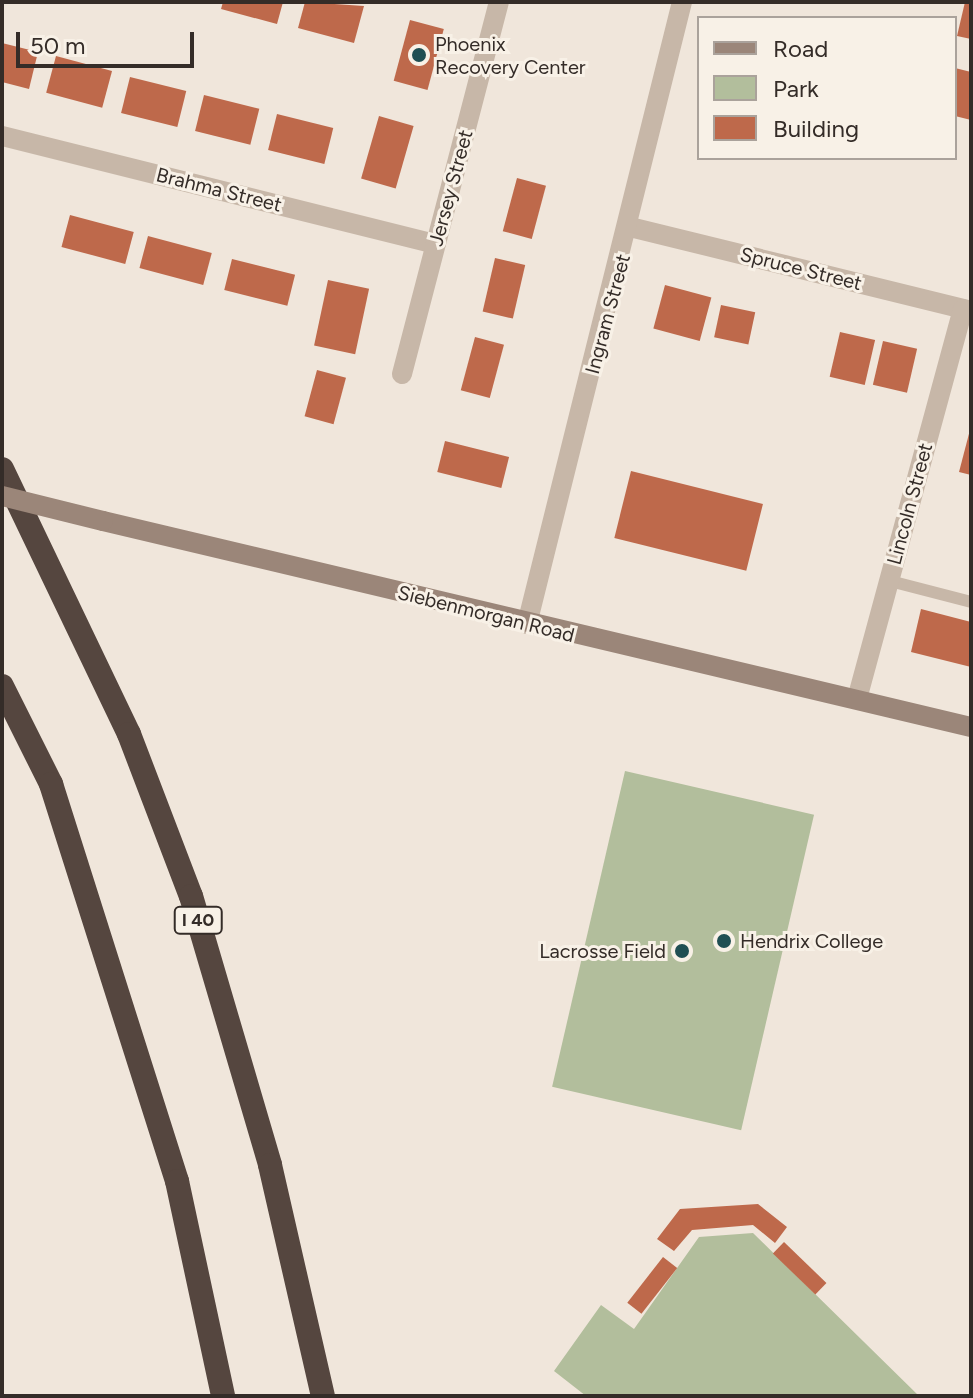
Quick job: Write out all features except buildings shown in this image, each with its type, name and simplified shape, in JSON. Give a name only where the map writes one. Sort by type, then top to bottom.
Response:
[{"type":"highway","name":"I 40","points":[[2,469],[129,734],[191,896],[270,1165],[323,1396]]},
{"type":"highway","points":[[2,686],[51,784],[173,1166],[223,1396]]},
{"type":"street","name":"Jersey Street","points":[[402,374],[499,2]]},
{"type":"street","name":"Ingram Street","points":[[527,624],[630,227],[682,2]]},
{"type":"street","name":"Brahma Street","points":[[2,136],[436,244]]},
{"type":"street","name":"Spruce Street","points":[[630,227],[967,310]]},
{"type":"street","name":"Lincoln Street","points":[[857,699],[967,310]]},
{"type":"street","name":"Siebenmorgan Road","points":[[2,496],[527,624],[971,727]]},
{"type":"lane","points":[[890,581],[971,602]]},
{"type":"green space","name":"Lacrosse Field","points":[[625,771],[814,815],[741,1130],[552,1087]]},
{"type":"green space","points":[[753,1233],[919,1396],[586,1396],[554,1371],[601,1305],[634,1329],[699,1237]]},
{"type":"place","name":"Phoenix Recovery Center","points":[[419,55]]},
{"type":"place","name":"Hendrix College","points":[[724,941]]},
{"type":"place","name":"Lacrosse Field","points":[[682,951]]}]
